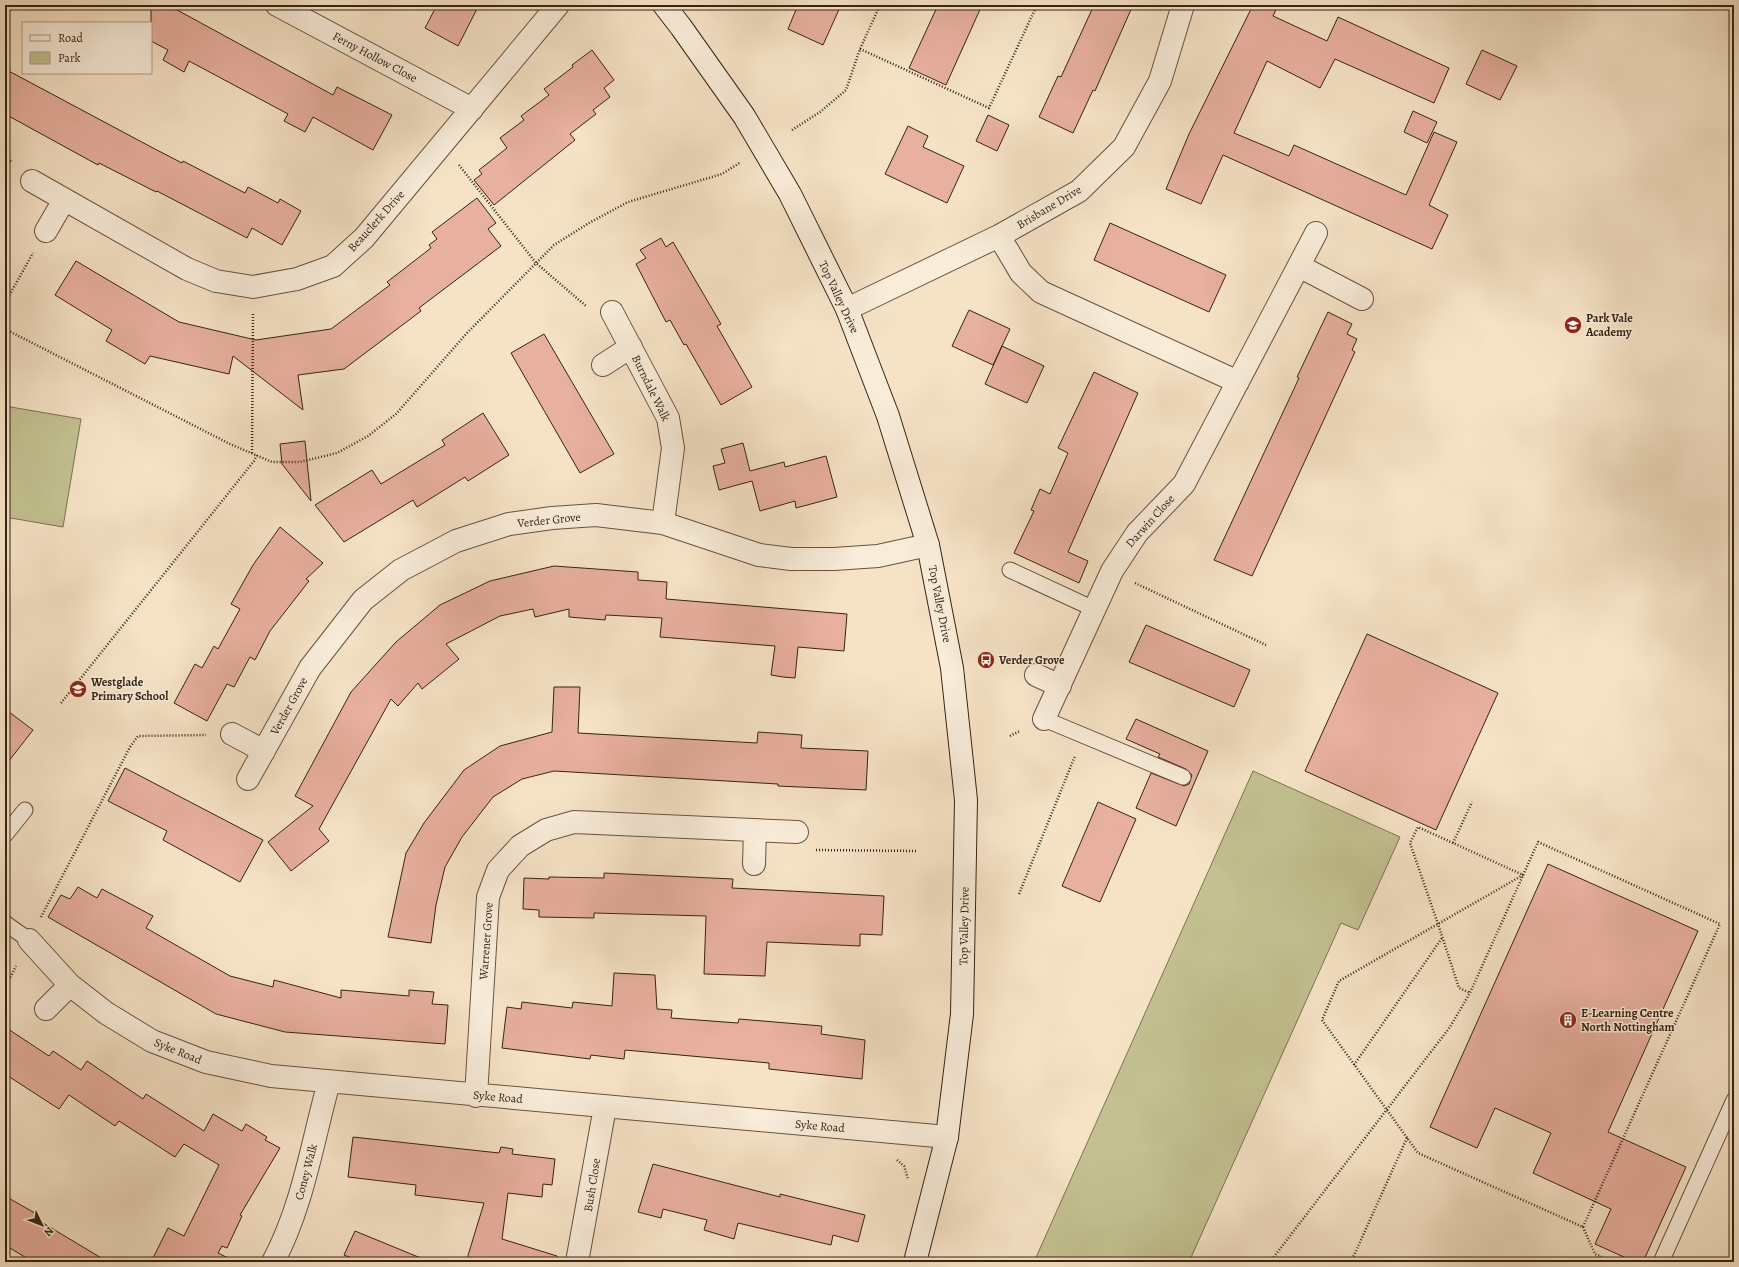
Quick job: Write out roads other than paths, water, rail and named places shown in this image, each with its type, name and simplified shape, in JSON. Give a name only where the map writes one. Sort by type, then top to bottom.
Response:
[{"type":"street","name":"Ferny Hollow Close","points":[[277,5],[472,108]]},
{"type":"street","name":"Beauclerk Drive","points":[[32,181],[187,269],[216,281],[253,287],[296,280],[332,266],[364,238],[558,5]]},
{"type":"street","name":"Top Valley Drive","points":[[664,5],[748,123],[790,194],[847,309],[888,416],[928,545],[952,668],[966,800],[962,1014],[947,1137],[932,1202],[915,1262]]},
{"type":"street","name":"Brisbane Drive","points":[[847,309],[1000,236],[1079,191],[1124,147],[1160,81],[1183,5]]},
{"type":"street","points":[[46,231],[64,200]]},
{"type":"street","name":"Darwin Close","points":[[1044,718],[1112,571],[1137,533],[1184,484],[1316,234]]},
{"type":"street","points":[[1000,236],[1021,273],[1041,292],[1238,382]]},
{"type":"street","points":[[1299,266],[1362,299]]},
{"type":"street","name":"Burndale Walk","points":[[612,312],[668,418],[673,448],[662,523]]},
{"type":"street","name":"Burndale Walk","points":[[603,365],[631,347]]},
{"type":"street","name":"Verder Grove","points":[[248,779],[310,668],[363,600],[401,570],[456,541],[509,524],[552,518],[596,515],[662,523],[759,555],[791,559],[834,559],[878,556],[928,545]]},
{"type":"street","points":[[1036,675],[1060,686]]},
{"type":"street","points":[[232,734],[264,751]]},
{"type":"street","name":"Warrener Grove","points":[[476,1096],[488,897],[498,870],[520,846],[546,830],[574,822],[798,832]]},
{"type":"street","points":[[754,864],[755,830]]},
{"type":"street","name":"Syke Road","points":[[29,940],[70,985],[106,1014],[152,1041],[206,1062],[271,1076],[476,1096],[947,1137]]},
{"type":"street","points":[[46,1009],[70,985]]},
{"type":"street","name":"Coney Walk","points":[[276,1261],[302,1191],[329,1082]]},
{"type":"street","name":"Bush Close","points":[[577,1262],[605,1107]]},
{"type":"lane","points":[[1010,570],[1094,609]]},
{"type":"lane","points":[[1044,718],[1183,777]]},
{"type":"lane","points":[[5,835],[25,810]]},
{"type":"lane","points":[[5,923],[29,940]]},
{"type":"lane","points":[[1661,1262],[1734,1100]]},
{"type":"place","name":"Park Vale Academy","points":[[1573,325]]},
{"type":"place","name":"Verder Grove","points":[[986,660]]},
{"type":"place","name":"Westglade Primary School","points":[[78,689]]},
{"type":"place","name":"E-Learning Centre North Nottingham","points":[[1568,1020]]}]
